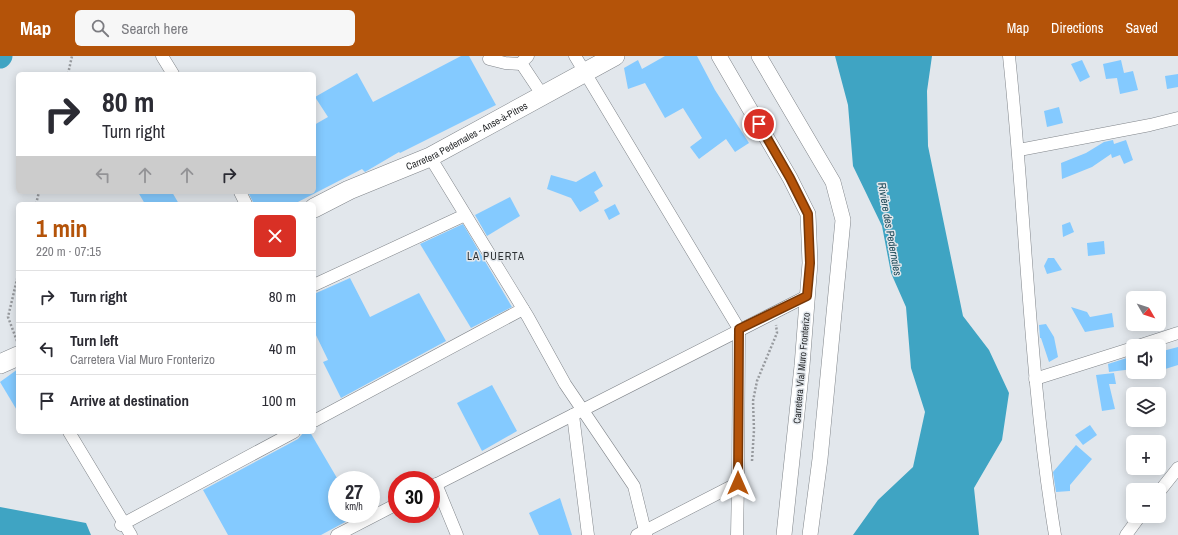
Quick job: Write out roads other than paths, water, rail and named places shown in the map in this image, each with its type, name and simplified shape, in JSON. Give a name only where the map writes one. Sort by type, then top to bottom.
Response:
[{"type":"main road","name":"Carretera Pedernales - Anse-à-Pitres","points":[[316,207],[349,190],[430,157],[615,56]]},
{"type":"main road","points":[[0,364],[16,357]]},
{"type":"street","points":[[162,56],[172,72]]},
{"type":"street","points":[[575,56],[739,329],[737,535]]},
{"type":"street","name":"Carretera Vial Muro Fronterizo","points":[[720,56],[790,178],[808,214],[810,263],[802,366],[784,535]]},
{"type":"street","points":[[760,56],[833,182],[843,220],[820,459],[810,535]]},
{"type":"street","points":[[1010,56],[1019,150],[1036,379],[1056,535]]},
{"type":"street","points":[[489,59],[505,63],[524,60],[543,96]]},
{"type":"street","points":[[1019,150],[1150,125],[1178,118]]},
{"type":"street","points":[[430,157],[523,309],[565,384],[578,412],[634,486],[643,534],[738,483]]},
{"type":"street","points":[[316,284],[465,215]]},
{"type":"street","points":[[440,482],[758,319],[807,296]]},
{"type":"street","points":[[316,420],[523,309]]},
{"type":"street","points":[[1160,339],[1178,333]]},
{"type":"street","points":[[1036,379],[1126,350]]},
{"type":"street","points":[[578,412],[588,535]]},
{"type":"street","points":[[70,434],[131,535]]},
{"type":"street","points":[[121,525],[290,434]]},
{"type":"street","points":[[1166,483],[1178,468]]},
{"type":"street","points":[[440,500],[457,535]]},
{"type":"street","points":[[337,535],[388,509]]},
{"type":"street","points":[[1126,535],[1135,523]]},
{"type":"water","name":"Rivière des Pedernales","points":[[835,56],[932,56],[927,91],[928,146],[963,316],[989,350],[1009,393],[1002,440],[974,488],[979,535],[853,535],[878,500],[913,467],[925,412],[911,368],[906,307],[891,273],[882,226],[853,166],[848,105]]},
{"type":"water","points":[[0,507],[86,523],[91,535],[0,535]]},
{"type":"district","name":"LA PUERTA","points":[[496,256]]}]
